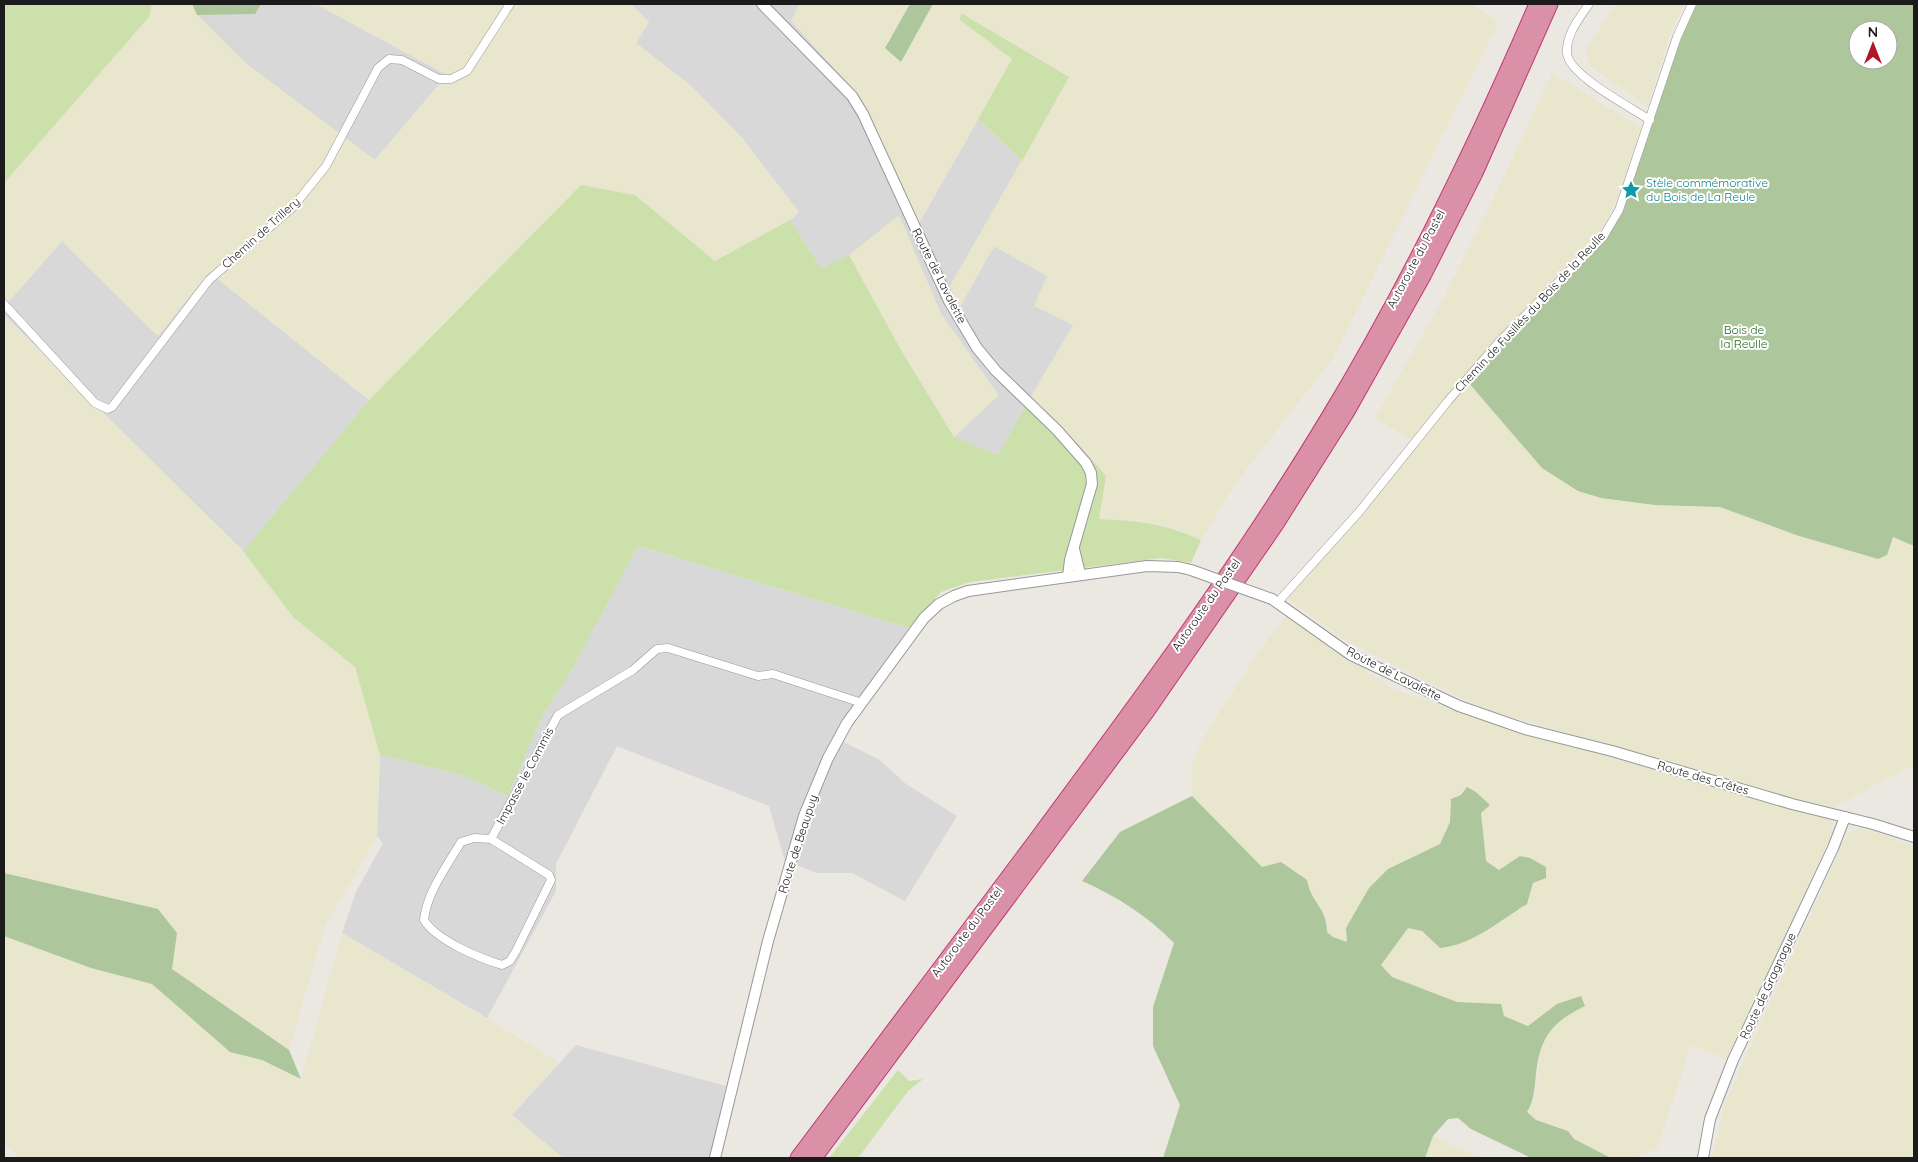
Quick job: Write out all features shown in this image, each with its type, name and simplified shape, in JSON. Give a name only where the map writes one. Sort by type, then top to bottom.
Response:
[{"type":"highway","name":"Autoroute du Pastel","points":[[798,1158],[1134,707],[1217,591],[1268,515],[1330,416],[1410,273],[1475,142],[1537,4]]},
{"type":"highway","name":"Autoroute du Pastel","points":[[814,1158],[1146,712],[1276,524],[1346,413],[1424,274],[1474,173],[1550,4]]},
{"type":"street","name":"Chemin de Trillery","points":[[4,304],[95,403],[108,409],[112,407],[209,280],[293,207],[326,166],[378,68],[389,59],[402,60],[439,79],[452,79],[467,71],[510,4]]},
{"type":"street","name":"Route de Lavalette","points":[[762,4],[839,81],[855,102],[949,301],[977,348],[996,371],[1057,430],[1086,463],[1091,474],[1092,484],[1068,576]]},
{"type":"street","points":[[1589,4],[1570,35],[1567,47],[1568,60],[1580,74],[1650,120]]},
{"type":"street","name":"Chemin de Fusillés du Bois de la Reulle","points":[[1275,600],[1359,512],[1452,395],[1498,343],[1603,237],[1618,210],[1677,37],[1692,4]]},
{"type":"street","name":"Route de Lavalette","points":[[1074,548],[1080,574]]},
{"type":"street","points":[[1068,576],[1147,566],[1178,567],[1275,600]]},
{"type":"street","name":"Route de Beaupuy","points":[[715,1158],[768,941],[804,816],[828,758],[847,723],[911,634],[938,604],[968,591],[1068,576]]},
{"type":"street","name":"Route de Lavalette","points":[[1275,600],[1325,637],[1367,663],[1459,706],[1492,718]]},
{"type":"street","name":"Impasse le Commis","points":[[491,839],[558,716],[633,670],[657,649],[668,648],[758,676],[773,674],[862,703]]},
{"type":"street","name":"Route des Crêtes","points":[[1492,718],[1914,837]]},
{"type":"street","name":"Route de Gragnague","points":[[1702,1158],[1710,1120],[1734,1060],[1833,848],[1845,817]]},
{"type":"street","name":"Impasse le Commis","points":[[474,838],[491,839],[549,875],[551,880],[516,952],[510,961],[502,966],[488,961],[435,934],[424,920],[434,888],[461,842],[474,838]]},
{"type":"shaded area","points":[[218,4],[316,4],[447,75],[375,160],[244,62],[197,15]]},
{"type":"shaded area","points":[[631,4],[800,4],[791,21],[859,95],[918,225],[978,119],[1022,161],[949,288],[960,307],[994,246],[1048,276],[1073,325],[998,455],[954,437],[998,395],[941,314],[899,216],[849,255],[821,268],[790,220],[799,212],[742,138],[691,86],[636,43],[649,22]]},
{"type":"shaded area","points":[[62,241],[158,336],[209,272],[369,400],[243,551],[4,315],[4,307]]},
{"type":"shaded area","points":[[637,546],[909,628],[834,737],[880,760],[906,784],[957,816],[905,901],[852,873],[817,873],[785,861],[769,806],[617,746],[556,864],[556,891],[487,1018],[342,933],[356,892],[383,843],[377,836],[380,755],[462,775],[508,796],[543,714],[566,680]]},
{"type":"shaded area","points":[[576,1045],[726,1086],[710,1158],[563,1158],[512,1115]]},
{"type":"green space","points":[[4,4],[152,4],[149,17],[4,183]]},
{"type":"green space","points":[[152,4],[192,4],[197,15],[244,62],[375,160],[447,75],[316,4],[631,4],[649,22],[636,43],[691,86],[742,138],[799,212],[790,220],[715,261],[635,195],[581,185],[369,400],[209,272],[158,336],[62,241],[4,307],[4,183],[149,17]]},
{"type":"green space","points":[[192,4],[261,4],[255,14],[197,15]]},
{"type":"green space","points":[[800,4],[910,4],[885,47],[901,62],[933,4],[1473,4],[1498,23],[1333,358],[1235,484],[1201,540],[1175,528],[1139,521],[1098,519],[1106,475],[1078,444],[1030,398],[1073,325],[1034,306],[1047,276],[994,246],[960,307],[949,288],[1069,77],[961,13],[960,20],[1013,59],[918,225],[859,95],[791,21]]},
{"type":"green space","points":[[910,4],[933,4],[901,62],[885,48]]},
{"type":"green space","points":[[1616,4],[1684,4],[1670,33],[1648,107],[1590,66],[1586,50]]},
{"type":"green space","name":"Bois de la Reulle","points":[[1697,4],[1914,4],[1914,546],[1893,537],[1887,555],[1878,559],[1796,535],[1720,507],[1655,505],[1601,498],[1578,491],[1542,468],[1468,382],[1477,369],[1598,248],[1622,213],[1689,17]]},
{"type":"green space","points":[[961,13],[1069,77],[1022,161],[978,119],[1012,59],[960,20]]},
{"type":"green space","points":[[1552,73],[1641,128],[1622,189],[1604,226],[1592,242],[1463,376],[1489,406],[1654,505],[1720,507],[1796,535],[1878,559],[1887,555],[1893,537],[1914,546],[1914,765],[1833,807],[1799,800],[1491,711],[1431,684],[1342,638],[1289,600],[1290,594],[1389,482],[1418,443],[1375,418],[1443,299],[1489,208]]},
{"type":"green space","points":[[581,185],[635,195],[715,261],[790,220],[821,268],[849,255],[901,350],[954,437],[998,455],[1030,398],[1078,444],[1106,476],[1099,519],[1163,526],[1201,540],[1191,563],[1162,558],[970,582],[941,592],[909,628],[638,546],[566,680],[543,714],[508,796],[462,775],[380,755],[355,667],[293,617],[243,551],[369,400]]},
{"type":"green space","points":[[899,215],[941,314],[999,395],[954,437],[901,350],[849,255]]},
{"type":"green space","points":[[4,315],[243,551],[293,617],[355,667],[380,755],[377,836],[325,926],[289,1050],[172,969],[177,933],[158,909],[4,873]]},
{"type":"green space","points":[[1288,614],[1354,663],[1395,690],[1482,720],[1830,820],[1833,823],[1831,837],[1728,1060],[1691,1045],[1658,1147],[1635,1158],[1612,1158],[1574,1139],[1568,1131],[1536,1120],[1527,1112],[1534,1101],[1541,1047],[1550,1029],[1567,1015],[1585,1006],[1557,1004],[1529,1026],[1504,1016],[1500,1004],[1457,1002],[1392,977],[1381,965],[1408,928],[1422,931],[1440,948],[1520,856],[1499,870],[1486,861],[1481,813],[1461,795],[1451,799],[1450,822],[1440,844],[1388,869],[1369,888],[1346,928],[1347,942],[1333,937],[1327,932],[1327,918],[1310,894],[1262,867],[1192,796],[1192,764],[1206,733],[1262,647]]},
{"type":"green space","points":[[1467,787],[1476,792],[1490,805],[1481,813],[1486,861],[1499,870],[1520,856],[1530,858],[1546,867],[1546,878],[1533,883],[1527,904],[1463,943],[1440,948],[1422,931],[1408,928],[1381,965],[1392,977],[1457,1002],[1501,1004],[1504,1016],[1528,1026],[1557,1004],[1581,996],[1585,1006],[1564,1018],[1545,1040],[1538,1061],[1533,1098],[1527,1112],[1536,1120],[1568,1131],[1574,1139],[1611,1158],[1531,1158],[1471,1129],[1458,1118],[1448,1119],[1433,1136],[1425,1158],[1163,1158],[1180,1105],[1153,1046],[1153,1007],[1174,943],[1131,907],[1082,881],[1120,832],[1192,796],[1262,867],[1281,862],[1307,880],[1312,895],[1325,917],[1327,932],[1333,937],[1347,942],[1346,928],[1369,888],[1388,869],[1440,844],[1450,822],[1451,799],[1461,795]]},
{"type":"green space","points":[[1861,828],[1883,834],[1914,847],[1914,1158],[1712,1158],[1725,1104],[1741,1067],[1845,839],[1850,832]]},
{"type":"green space","points":[[4,873],[158,909],[177,933],[172,969],[289,1050],[301,1079],[262,1060],[230,1052],[152,984],[91,968],[4,936]]},
{"type":"green space","points":[[342,933],[559,1062],[512,1115],[563,1158],[20,1158],[4,1144],[4,936],[91,968],[152,984],[230,1052],[262,1060],[301,1079]]},
{"type":"green space","points":[[898,1070],[909,1081],[923,1079],[908,1091],[858,1158],[829,1158]]},
{"type":"green space","points":[[1433,1136],[1479,1158],[1425,1158]]},
{"type":"place","name":"Stèle commémorative du Bois de La Reule","points":[[1631,190]]}]
